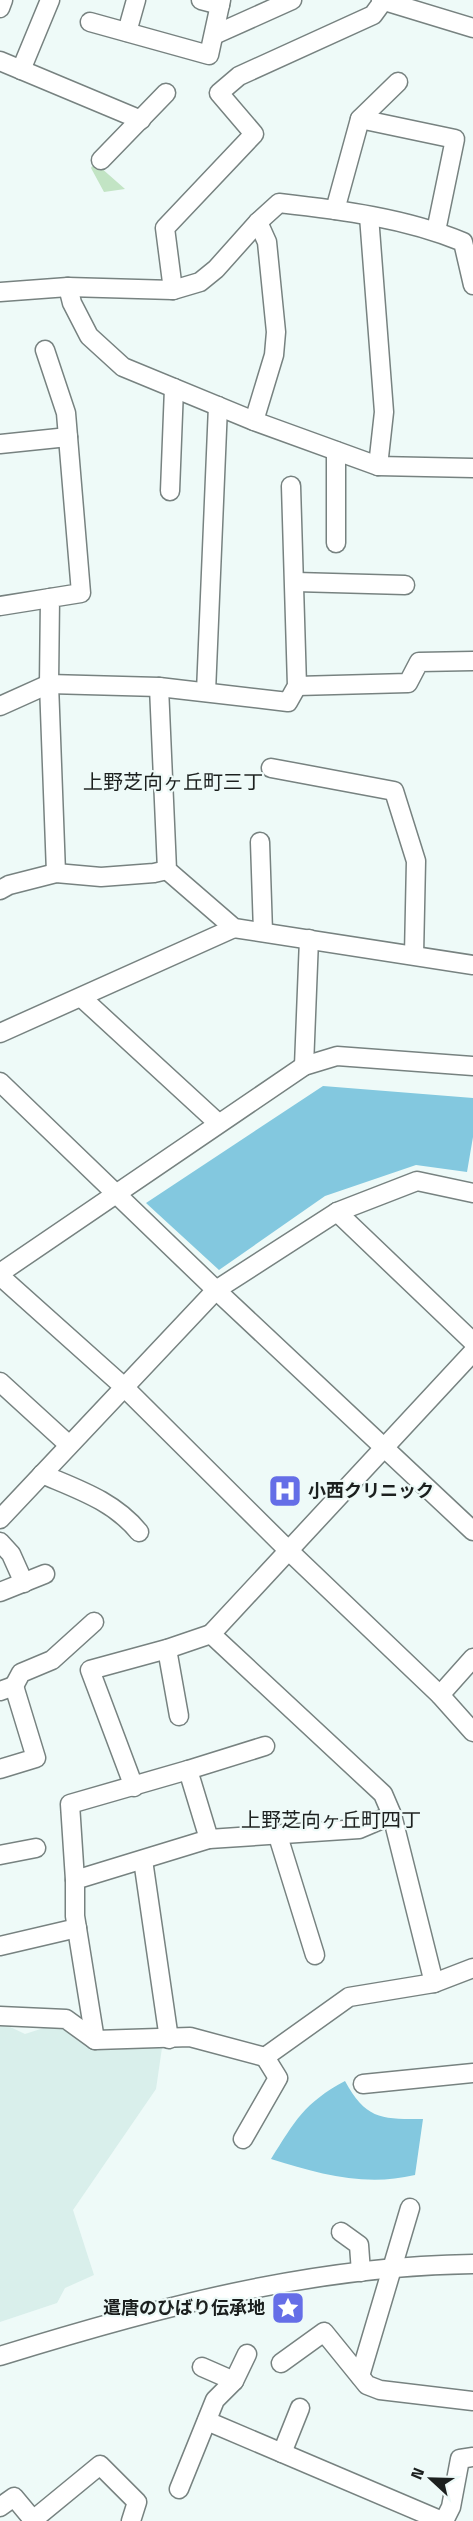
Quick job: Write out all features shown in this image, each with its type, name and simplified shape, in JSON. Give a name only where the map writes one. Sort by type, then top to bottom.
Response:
[{"type":"street","points":[[0,8],[3,0]]},
{"type":"street","points":[[21,70],[50,0]]},
{"type":"street","points":[[127,32],[136,0]]},
{"type":"street","points":[[90,22],[209,55],[221,2],[201,0]]},
{"type":"street","points":[[214,34],[292,0]]},
{"type":"street","points":[[172,290],[165,228],[254,134],[219,93],[239,76],[373,15],[383,0],[418,5],[473,28]]},
{"type":"street","points":[[0,62],[141,120]]},
{"type":"street","points":[[335,210],[360,119],[398,82]]},
{"type":"street","points":[[101,160],[166,93]]},
{"type":"street","points":[[360,119],[455,139],[436,231]]},
{"type":"street","points":[[0,292],[68,288],[172,290],[200,282],[216,269],[258,222],[279,203],[369,216],[436,231],[463,242],[473,285]]},
{"type":"street","points":[[369,216],[384,412],[378,466]]},
{"type":"street","points":[[254,421],[274,356],[276,332],[267,242],[258,222]]},
{"type":"street","points":[[68,288],[72,303],[89,336],[123,367],[254,421],[378,466],[473,468]]},
{"type":"street","points":[[0,606],[81,593],[66,413],[45,350]]},
{"type":"street","points":[[170,491],[174,388]]},
{"type":"street","points":[[206,692],[218,406]]},
{"type":"street","points":[[0,444],[68,437]]},
{"type":"street","points":[[336,451],[336,543]]},
{"type":"street","points":[[0,706],[49,684],[159,687],[288,702],[297,686],[296,582],[291,486]]},
{"type":"street","points":[[296,582],[405,585]]},
{"type":"street","points":[[50,598],[49,684],[56,873]]},
{"type":"street","points":[[297,686],[408,683],[419,662],[473,661]]},
{"type":"street","points":[[159,687],[167,870],[234,928]]},
{"type":"street","points":[[272,768],[394,791],[416,861],[414,955]]},
{"type":"street","points":[[260,842],[263,932]]},
{"type":"street","points":[[0,890],[9,885],[56,873],[101,877],[167,870]]},
{"type":"street","points":[[0,1033],[234,928],[473,965]]},
{"type":"street","points":[[304,1066],[309,939]]},
{"type":"street","points":[[82,998],[218,1123]]},
{"type":"street","points":[[473,1066],[337,1056],[304,1066],[116,1193],[0,1275],[123,1386],[288,1550],[440,1695],[473,1732]]},
{"type":"street","points":[[0,1082],[216,1290],[473,1531]]},
{"type":"street","points":[[0,1519],[216,1290],[337,1212],[417,1181],[473,1192]]},
{"type":"street","points":[[337,1212],[473,1342]]},
{"type":"street","points":[[90,1670],[167,1649],[211,1634],[473,1352]]},
{"type":"street","points":[[0,1382],[69,1445]]},
{"type":"street","points":[[42,1474],[95,1496],[129,1519],[139,1532]]},
{"type":"street","points":[[0,1542],[11,1554],[24,1583]]},
{"type":"street","points":[[0,1592],[45,1574]]},
{"type":"street","points":[[0,1769],[36,1758],[7,1689],[21,1673],[52,1660],[94,1622]]},
{"type":"street","points":[[211,1634],[383,1794],[392,1815],[434,1983]]},
{"type":"street","points":[[74,1640],[90,1670],[134,1787]]},
{"type":"street","points":[[167,1649],[179,1716]]},
{"type":"street","points":[[440,1695],[473,1658]]},
{"type":"street","points":[[95,2040],[77,1928],[70,1804],[134,1787],[264,1746]]},
{"type":"street","points":[[188,1770],[209,1839]]},
{"type":"street","points":[[75,1880],[209,1839],[358,1829],[392,1815]]},
{"type":"street","points":[[278,1836],[315,1955]]},
{"type":"street","points":[[0,1856],[36,1848]]},
{"type":"street","points":[[144,1860],[169,2039]]},
{"type":"street","points":[[0,1946],[77,1928]]},
{"type":"street","points":[[265,2057],[349,1997],[434,1983],[473,1968]]},
{"type":"street","points":[[0,2016],[66,2019],[95,2040],[190,2037],[265,2057],[278,2078],[243,2139]]},
{"type":"street","points":[[363,2084],[473,2073]]},
{"type":"street","points":[[360,2376],[410,2208]]},
{"type":"street","points":[[341,2232],[359,2245],[361,2272]]},
{"type":"street","points":[[0,2356],[113,2321],[255,2287],[317,2276],[473,2264]]},
{"type":"street","points":[[281,2363],[324,2331],[367,2385],[380,2390],[473,2401]]},
{"type":"street","points":[[179,2489],[215,2400],[234,2381],[247,2354]]},
{"type":"street","points":[[202,2367],[234,2381]]},
{"type":"street","points":[[282,2453],[300,2408]]},
{"type":"street","points":[[207,2421],[443,2521],[451,2507],[460,2459],[473,2457]]},
{"type":"street","points":[[0,2507],[14,2497],[34,2521],[100,2464],[137,2502],[131,2521]]},
{"type":"shaded area","points":[[0,2022],[25,2034],[56,2024],[97,2047],[162,2048],[156,2089],[73,2210],[94,2275],[65,2288],[57,2303],[0,2322]]},
{"type":"green space","points":[[98,156],[100,167],[125,189],[104,192],[91,168]]},
{"type":"water","points":[[323,1086],[473,1098],[473,1137],[467,1172],[416,1165],[325,1196],[219,1270],[146,1203]]},
{"type":"water","points":[[345,2081],[360,2103],[376,2115],[396,2119],[423,2119],[415,2175],[378,2180],[342,2177],[307,2170],[271,2159],[310,2105]]},
{"type":"place","name":"小西クリニック","points":[[285,1491]]},
{"type":"place","name":"遣唐のひばり伝承地","points":[[288,2308]]},
{"type":"district","name":"上野芝向ヶ丘町三丁","points":[[173,782]]},
{"type":"district","name":"上野芝向ヶ丘町四丁","points":[[331,1820]]}]
